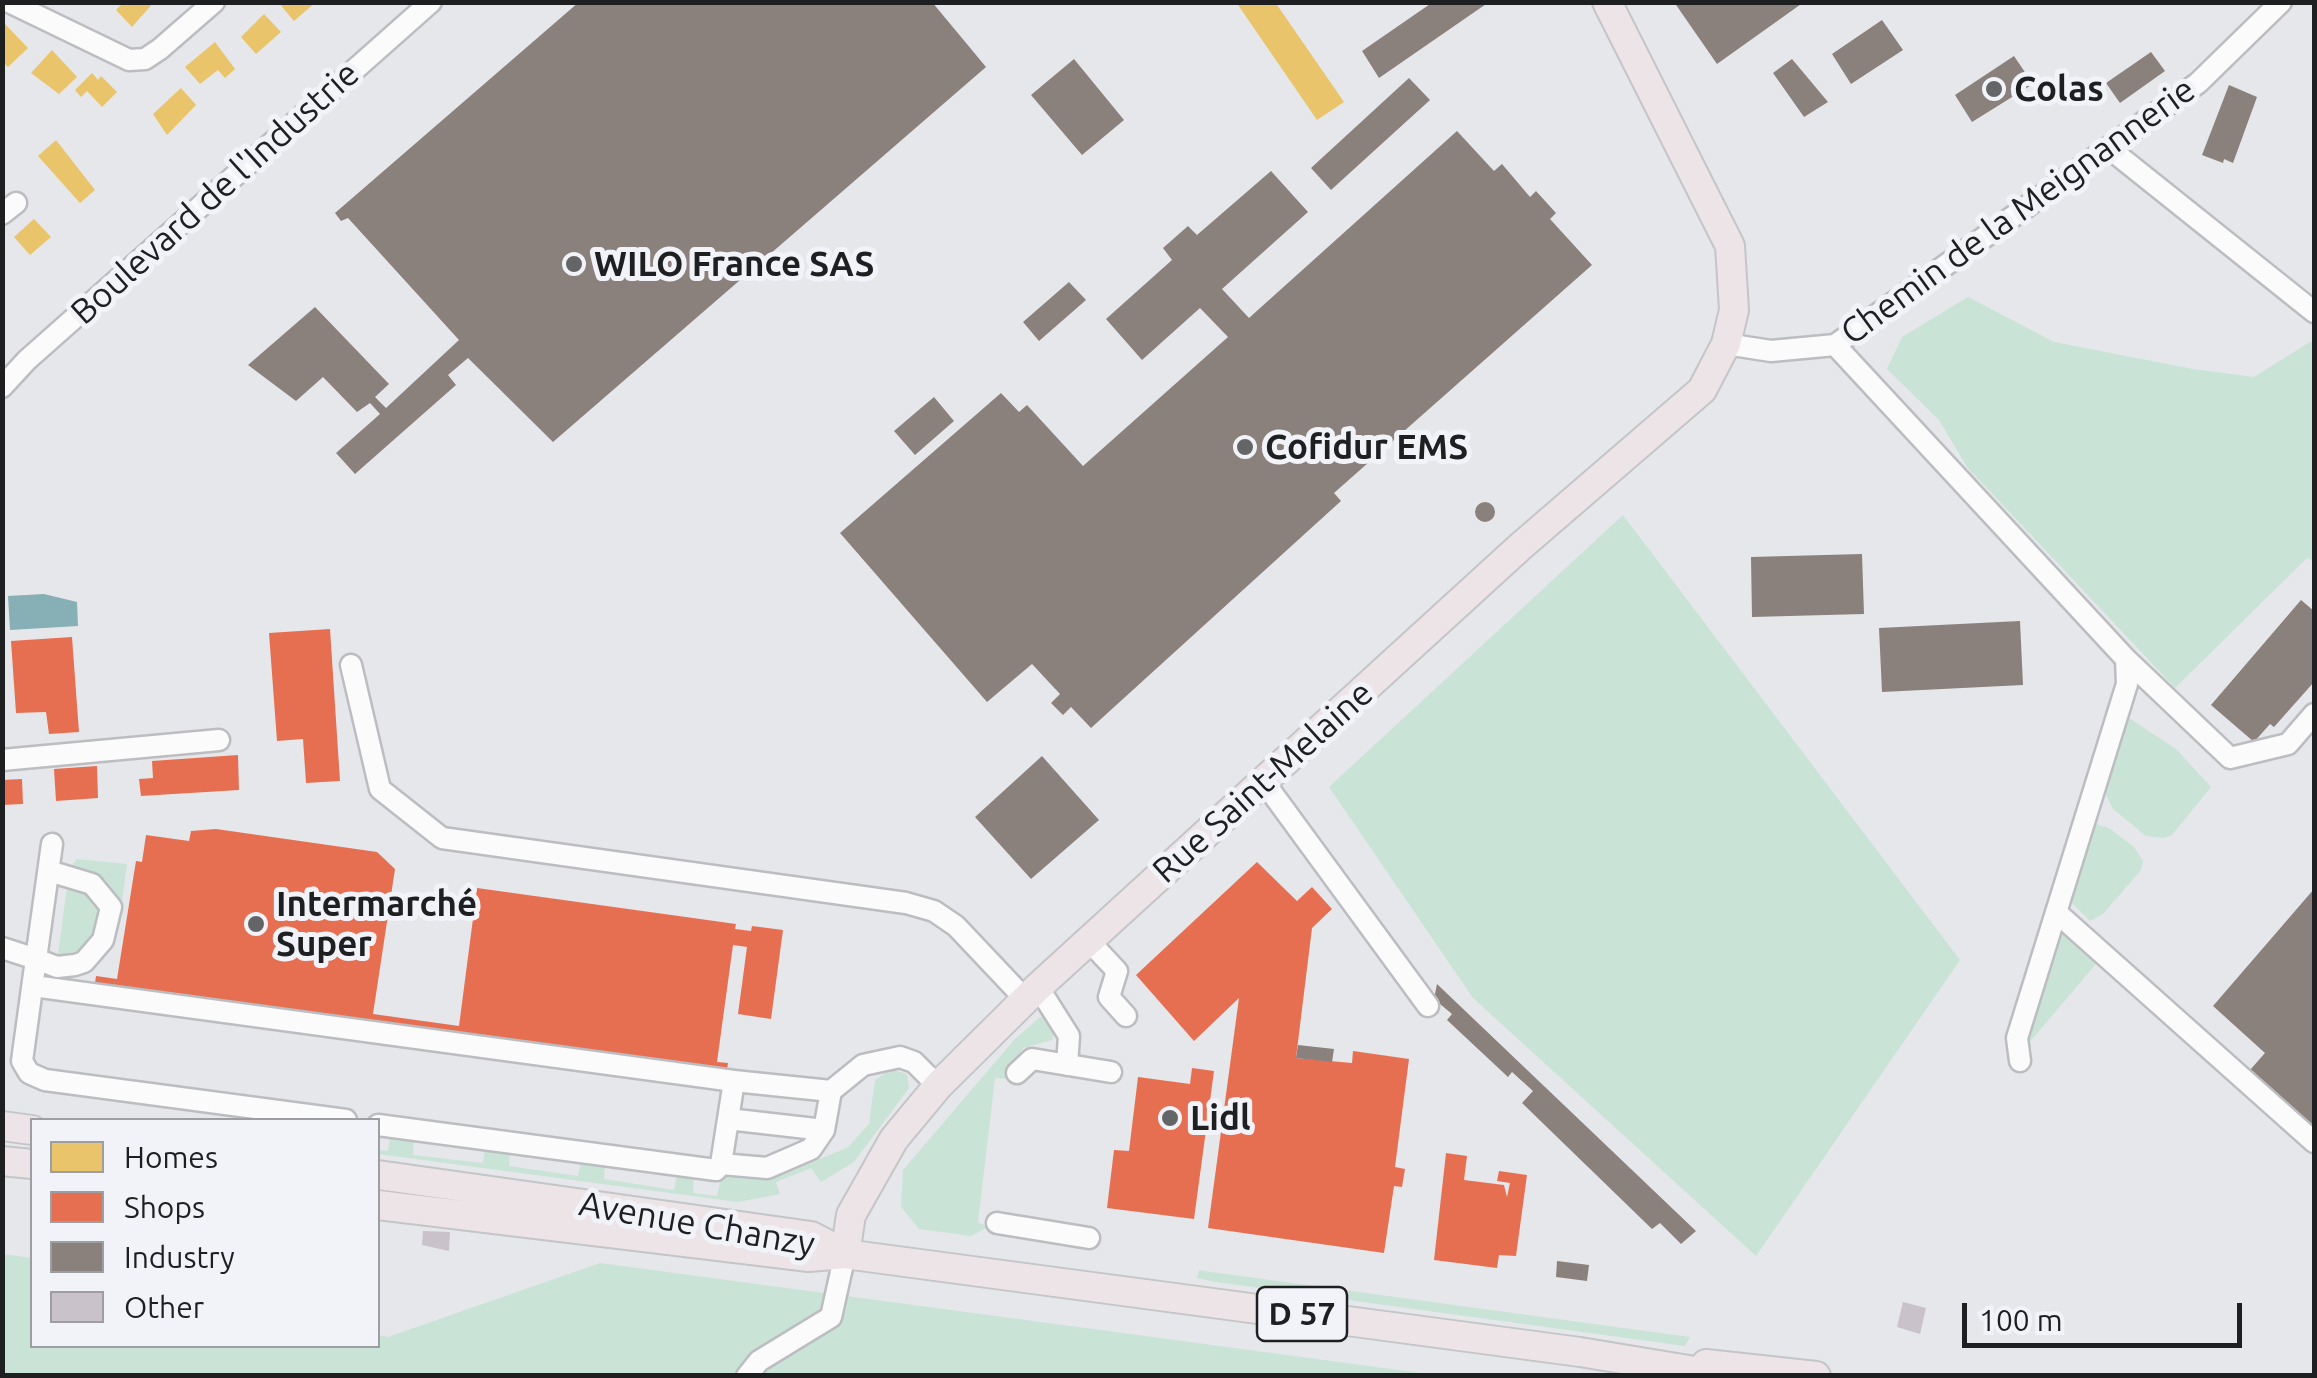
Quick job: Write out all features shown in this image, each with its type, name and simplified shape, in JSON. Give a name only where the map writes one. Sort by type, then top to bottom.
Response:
[{"type":"main road","name":"Rue Saint-Melaine","points":[[845,1254],[851,1215],[858,1202],[894,1139],[938,1086],[1088,940],[1521,546],[1638,450],[1702,390],[1726,344],[1734,310],[1730,246],[1606,2]]},
{"type":"main road","points":[[2,1126],[30,1130]]},
{"type":"main road","points":[[2,1161],[30,1164]]},
{"type":"main road","name":"Avenue Chanzy","points":[[380,1175],[813,1237],[845,1254]]},
{"type":"main road","name":"Avenue Chanzy","points":[[380,1211],[809,1256],[845,1254]]},
{"type":"main road","name":"D 57","points":[[845,1254],[1580,1352],[1816,1376]]},
{"type":"main road","name":"D 57","points":[[1580,1352],[1725,1376]]},
{"type":"street","points":[[9,2],[130,60],[144,59],[160,49],[214,2]]},
{"type":"street","name":"Boulevard de l'Industrie","points":[[2,387],[41,347],[430,2]]},
{"type":"street","name":"Chemin de la Meignannerie","points":[[1726,344],[1771,351],[1836,345],[2198,84],[2282,2]]},
{"type":"street","points":[[2110,150],[2314,312]]},
{"type":"street","points":[[1836,345],[2126,658],[2230,758],[2288,744],[2314,714]]},
{"type":"street","points":[[2020,1061],[2017,1038],[2127,684],[2126,658]]},
{"type":"street","points":[[350,665],[380,789],[442,838],[906,902],[934,912],[956,926],[1032,993],[1069,1036],[1066,1065]]},
{"type":"street","points":[[2,760],[219,740]]},
{"type":"street","points":[[1264,782],[1428,1006]]},
{"type":"street","points":[[52,844],[22,1061],[29,1073],[45,1080],[331,1118]]},
{"type":"street","points":[[2,948],[56,967],[84,962],[103,940],[112,918],[103,891],[78,876],[48,871]]},
{"type":"street","points":[[2056,912],[2314,1142]]},
{"type":"street","points":[[1088,940],[1117,972],[1108,997],[1126,1016]]},
{"type":"street","points":[[33,986],[734,1082],[831,1091]]},
{"type":"street","points":[[722,1164],[768,1168],[811,1149],[824,1130],[831,1091],[863,1065],[888,1057],[914,1062],[938,1086]]},
{"type":"street","points":[[1017,1072],[1032,1059],[1111,1072]]},
{"type":"street","points":[[380,1125],[716,1170],[722,1164],[734,1082]]},
{"type":"street","points":[[728,1119],[824,1130]]},
{"type":"street","points":[[997,1223],[1089,1238]]},
{"type":"street","points":[[748,1376],[760,1361],[830,1317],[845,1254]]},
{"type":"green space","points":[[1968,297],[2054,342],[2193,369],[2254,377],[2310,342],[2314,344],[2314,561],[2307,558],[2175,688],[1967,467],[1939,420],[1887,369],[1902,337]]},
{"type":"green space","points":[[1623,515],[1960,960],[1756,1256],[1473,998],[1329,787]]},
{"type":"green space","points":[[2129,718],[2176,749],[2211,787],[2172,835],[2164,838],[2146,836],[2113,809],[2106,795],[2124,720]]},
{"type":"green space","points":[[2095,824],[2109,828],[2134,847],[2143,861],[2141,870],[2104,913],[2090,921],[2070,901],[2088,831]]},
{"type":"green space","points":[[77,859],[127,864],[121,909],[69,869]]},
{"type":"green space","points":[[73,879],[97,902],[97,923],[82,957],[57,962],[68,880]]},
{"type":"green space","points":[[2067,932],[2096,961],[2095,965],[2023,1050],[2057,935]]},
{"type":"green space","points":[[1040,1017],[1048,1019],[1054,1031],[1052,1040],[1023,1048],[1008,1079],[995,1078],[978,1222],[988,1227],[971,1236],[919,1229],[901,1207],[903,1170],[1014,1040]]},
{"type":"green space","points":[[891,1069],[907,1074],[909,1088],[854,1162],[821,1182],[811,1168],[776,1182],[780,1194],[738,1202],[380,1154],[380,1150],[388,1151],[390,1137],[414,1140],[413,1155],[483,1163],[485,1148],[510,1152],[509,1166],[578,1176],[581,1162],[605,1165],[604,1179],[674,1190],[677,1175],[694,1177],[693,1193],[717,1196],[721,1177],[767,1180],[847,1148],[869,1124],[875,1080]]},
{"type":"green space","points":[[2,1254],[30,1258],[30,1348],[380,1348],[380,1335],[388,1337],[600,1263],[1436,1375],[3,1375]]},
{"type":"green space","points":[[1199,1270],[1690,1337],[1685,1346],[1216,1282],[1197,1278]]},
{"type":"water","points":[[44,594],[77,602],[78,626],[10,630],[8,596]]},
{"type":"building: Homes","points":[[124,2],[154,2],[132,27],[116,10]]},
{"type":"building: Homes","points":[[278,2],[316,2],[294,21]]},
{"type":"building: Homes","points":[[1236,2],[1275,2],[1344,102],[1317,120]]},
{"type":"building: Homes","points":[[264,14],[281,32],[256,54],[241,37]]},
{"type":"building: Homes","points":[[5,24],[28,48],[8,67],[2,61]]},
{"type":"building: Homes","points":[[215,42],[235,69],[225,78],[218,70],[200,84],[185,67]]},
{"type":"building: Homes","points":[[52,50],[77,77],[59,94],[31,73]]},
{"type":"building: Homes","points":[[92,73],[98,80],[101,76],[117,92],[102,107],[87,91],[81,97],[75,90]]},
{"type":"building: Homes","points":[[181,88],[196,105],[167,135],[153,114]]},
{"type":"building: Homes","points":[[56,140],[95,190],[80,203],[38,156]]},
{"type":"building: Homes","points":[[34,219],[51,237],[30,255],[14,237]]},
{"type":"building: Shops","points":[[330,629],[340,781],[306,783],[303,739],[277,741],[269,633]]},
{"type":"building: Shops","points":[[72,637],[79,732],[49,734],[46,712],[16,713],[11,641]]},
{"type":"building: Shops","points":[[238,755],[239,790],[141,796],[139,779],[153,778],[152,761]]},
{"type":"building: Shops","points":[[97,766],[98,798],[56,801],[54,769]]},
{"type":"building: Shops","points":[[22,779],[23,804],[2,805],[2,780]]},
{"type":"building: Shops","points":[[216,829],[377,852],[395,869],[373,1014],[459,1026],[477,888],[736,924],[735,929],[751,931],[752,926],[783,930],[771,1019],[738,1014],[747,947],[733,945],[717,1062],[728,1063],[725,1084],[93,997],[96,976],[117,979],[136,861],[142,862],[146,835],[189,841],[191,831]]},
{"type":"building: Shops","points":[[1257,862],[1297,901],[1312,887],[1332,909],[1312,928],[1296,1058],[1352,1063],[1353,1051],[1409,1059],[1395,1167],[1405,1169],[1402,1187],[1394,1186],[1384,1253],[1208,1228],[1239,998],[1194,1041],[1136,975]]},
{"type":"building: Shops","name":"Lidl","points":[[1192,1068],[1214,1071],[1194,1219],[1107,1208],[1114,1150],[1129,1151],[1138,1077],[1190,1084]]},
{"type":"building: Shops","points":[[1446,1153],[1467,1156],[1464,1180],[1504,1185],[1507,1197],[1510,1183],[1497,1181],[1499,1171],[1527,1175],[1516,1256],[1499,1255],[1497,1268],[1434,1260]]},
{"type":"building: Industry","name":"WILO France SAS","points":[[579,2],[932,2],[986,67],[553,442],[468,358],[448,375],[456,385],[355,474],[336,453],[380,414],[370,403],[357,412],[323,377],[296,401],[248,365],[315,307],[389,384],[375,397],[386,408],[459,340],[348,218],[341,221],[335,213]]},
{"type":"building: Industry","points":[[1433,2],[1489,2],[1379,78],[1362,51]]},
{"type":"building: Industry","points":[[1674,2],[1804,2],[1717,64]]},
{"type":"building: Industry","points":[[1882,20],[1903,50],[1851,84],[1832,54]]},
{"type":"building: Industry","points":[[2151,52],[2165,71],[2120,103],[2106,83]]},
{"type":"building: Industry","name":"Colas","points":[[2014,56],[2033,84],[1972,122],[1955,95]]},
{"type":"building: Industry","points":[[1074,59],[1124,120],[1082,155],[1031,95]]},
{"type":"building: Industry","points":[[1792,59],[1828,102],[1804,117],[1773,73]]},
{"type":"building: Industry","points":[[1409,78],[1430,100],[1331,190],[1311,168]]},
{"type":"building: Industry","points":[[2229,85],[2257,97],[2233,163],[2224,159],[2223,163],[2202,155]]},
{"type":"building: Industry","name":"Cofidur EMS","points":[[1457,131],[1494,171],[1502,164],[1530,197],[1536,191],[1556,213],[1550,219],[1592,265],[1334,493],[1341,501],[1091,728],[1071,707],[1063,715],[1051,703],[1060,694],[1032,664],[987,702],[840,533],[1001,393],[1019,412],[1027,405],[1083,466],[1228,337],[1200,308],[1142,360],[1106,319],[1172,260],[1163,248],[1188,226],[1197,235],[1271,171],[1308,212],[1222,289],[1249,318]]},
{"type":"building: Industry","points":[[1069,282],[1086,300],[1039,341],[1023,322]]},
{"type":"building: Industry","points":[[934,397],[954,421],[915,455],[894,431]]},
{"type":"building: Industry","points":[[1485,502],[1495,512],[1485,522],[1475,512]]},
{"type":"building: Industry","points":[[1862,554],[1864,614],[1752,617],[1751,557]]},
{"type":"building: Industry","points":[[2301,600],[2314,611],[2314,682],[2274,727],[2270,724],[2254,742],[2211,705]]},
{"type":"building: Industry","points":[[2020,621],[2023,685],[1882,692],[1879,628]]},
{"type":"building: Industry","points":[[1042,756],[1099,820],[1031,879],[975,817]]},
{"type":"building: Industry","points":[[2314,889],[2314,1128],[2250,1070],[2265,1053],[2213,1006]]},
{"type":"building: Industry","points":[[1437,984],[1696,1231],[1681,1244],[1660,1223],[1652,1229],[1522,1103],[1533,1091],[1512,1072],[1508,1077],[1447,1020],[1452,1014],[1434,999]]},
{"type":"building: Industry","points":[[1298,1045],[1334,1049],[1332,1062],[1296,1058]]},
{"type":"building: Industry","points":[[1557,1261],[1589,1265],[1587,1281],[1556,1277]]},
{"type":"building: Other","points":[[423,1231],[450,1232],[449,1251],[422,1245]]},
{"type":"building: Other","points":[[1903,1302],[1926,1308],[1920,1334],[1897,1327]]},
{"type":"place","name":"Colas","points":[[1994,89]]},
{"type":"place","name":"WILO France SAS","points":[[574,264]]},
{"type":"place","name":"Cofidur EMS","points":[[1245,447]]},
{"type":"place","name":"Intermarché Super","points":[[256,924]]},
{"type":"place","name":"Lidl","points":[[1170,1118]]}]
